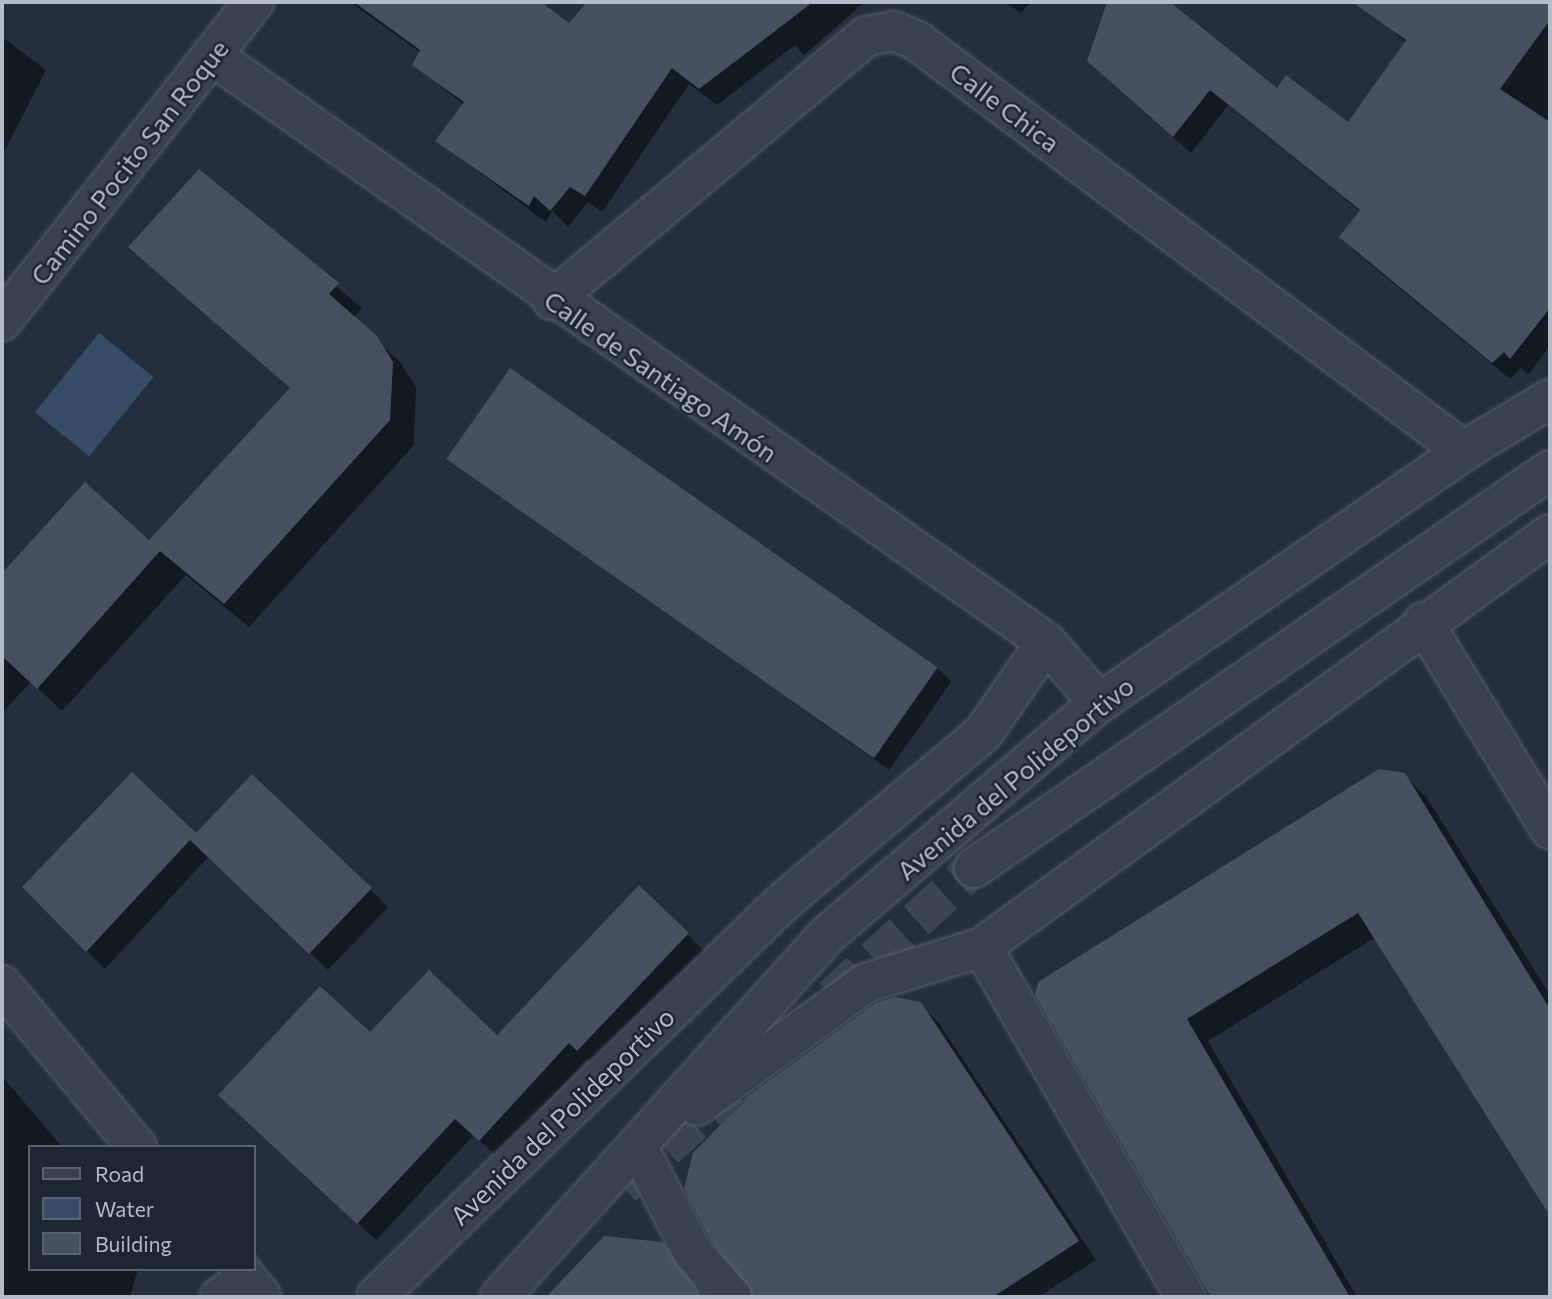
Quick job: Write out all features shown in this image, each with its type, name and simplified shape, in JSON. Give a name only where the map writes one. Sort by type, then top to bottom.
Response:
[{"type":"street","name":"Camino Pocito San Roque","points":[[2,321],[214,57],[254,2]]},
{"type":"street","name":"Calle Chica","points":[[552,300],[867,36],[894,31],[917,41],[1464,451]]},
{"type":"street","name":"Calle de Santiago Amón","points":[[214,57],[552,300],[1046,642],[1099,703]]},
{"type":"street","name":"Avenida del Polideportivo","points":[[500,1297],[639,1149],[827,935],[1099,703],[1464,451],[1550,399]]},
{"type":"street","name":"Avenida del Polideportivo","points":[[974,868],[1550,470]]},
{"type":"street","name":"Avenida del Polideportivo","points":[[639,1149],[866,983],[982,947],[1423,622],[1550,534]]},
{"type":"street","points":[[1423,622],[1550,829]]},
{"type":"street","name":"Avenida del Polideportivo","points":[[376,1297],[782,903],[984,732],[1046,642]]},
{"type":"street","points":[[982,947],[1186,1297]]},
{"type":"street","points":[[2,985],[134,1145]]},
{"type":"street","points":[[639,1149],[693,1253],[732,1297]]},
{"type":"water","points":[[99,333],[153,377],[89,456],[35,412]]},
{"type":"building","points":[[354,2],[541,2],[569,23],[587,2],[813,2],[699,89],[672,68],[585,196],[570,187],[550,211],[534,196],[529,206],[435,141],[464,102],[412,65],[420,50]]},
{"type":"building","points":[[1107,2],[1170,2],[1277,88],[1286,75],[1348,122],[1406,40],[1352,2],[1550,2],[1550,20],[1500,89],[1550,122],[1550,308],[1510,359],[1504,352],[1492,363],[1339,237],[1360,210],[1210,90],[1173,137],[1087,61]]},
{"type":"building","points":[[199,169],[339,283],[329,294],[377,336],[393,362],[390,420],[224,604],[160,551],[37,689],[2,656],[2,573],[85,482],[149,540],[290,388],[128,247]]},
{"type":"building","points":[[510,368],[938,667],[874,758],[446,459]]},
{"type":"building","points":[[1379,769],[1405,773],[1550,1009],[1550,1216],[1358,913],[1187,1019],[1350,1297],[1211,1297],[1035,995],[1038,982]]},
{"type":"building","points":[[132,772],[196,833],[252,774],[372,888],[309,954],[190,840],[86,952],[22,887]]},
{"type":"building","points":[[639,885],[689,933],[577,1051],[569,1043],[479,1141],[455,1119],[357,1224],[218,1095],[320,986],[370,1032],[429,970],[497,1035]]},
{"type":"building","points":[[895,997],[921,1002],[1079,1241],[993,1297],[753,1297],[711,1241],[684,1189],[693,1153],[747,1097],[876,1003]]},
{"type":"building","points":[[604,1236],[663,1242],[703,1297],[546,1297]]},
{"type":"tunnel","points":[[832,997],[974,868]]},
{"type":"tunnel","points":[[623,1187],[731,1089]]}]
